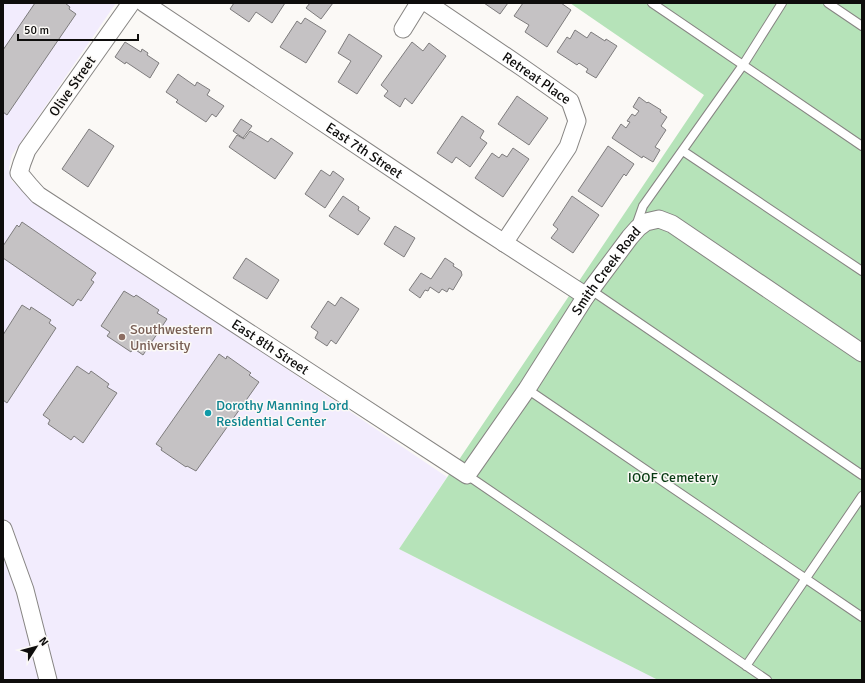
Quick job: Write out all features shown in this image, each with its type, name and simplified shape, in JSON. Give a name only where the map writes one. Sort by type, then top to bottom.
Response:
[{"type":"street","name":"Olive Street","points":[[19,173],[27,150],[131,3]]},
{"type":"street","name":"East 7th Street","points":[[144,3],[504,243],[588,293]]},
{"type":"street","points":[[402,29],[419,3]]},
{"type":"street","name":"Retreat Place","points":[[427,3],[570,101],[577,121],[568,147],[504,243]]},
{"type":"street","name":"East 8th Street","points":[[19,173],[38,195],[467,475]]},
{"type":"street","name":"Smith Creek Road","points":[[467,475],[527,389],[588,293],[634,232],[646,222],[659,219],[672,224],[862,353]]},
{"type":"street","points":[[3,529],[25,590],[48,680]]},
{"type":"lane","points":[[652,3],[862,146]]},
{"type":"lane","points":[[634,232],[643,206],[743,64],[782,3]]},
{"type":"lane","points":[[828,3],[862,26]]},
{"type":"lane","points":[[683,151],[862,271]]},
{"type":"lane","points":[[588,293],[862,475]]},
{"type":"lane","points":[[527,389],[862,617]]},
{"type":"lane","points":[[467,475],[767,680]]},
{"type":"lane","points":[[746,666],[862,496]]},
{"type":"shaded area","name":"Southwestern University","points":[[3,3],[116,3],[12,155],[9,168],[12,181],[22,190],[447,477],[399,549],[658,680],[3,680]]},
{"type":"green space","name":"IOOF Cemetery","points":[[570,3],[862,3],[862,680],[658,680],[399,549],[704,95]]},
{"type":"building","points":[[35,3],[65,3],[70,7],[69,9],[76,14],[7,115],[3,112],[3,50]]},
{"type":"building","points":[[234,3],[285,3],[272,23],[256,12],[249,22],[230,9]]},
{"type":"building","points":[[310,3],[333,3],[321,19],[306,8]]},
{"type":"building","points":[[484,3],[508,3],[500,14]]},
{"type":"building","points":[[523,3],[561,3],[571,10],[547,47],[525,32],[529,25],[514,16]]},
{"type":"building","points":[[305,18],[326,31],[306,63],[280,47],[297,21],[301,24]]},
{"type":"building","points":[[575,30],[587,38],[591,32],[605,41],[606,39],[617,46],[596,78],[586,72],[588,69],[579,63],[577,65],[557,52],[567,37],[570,39]]},
{"type":"building","points":[[349,34],[382,56],[357,94],[338,82],[351,61],[338,53]]},
{"type":"building","points":[[125,42],[141,52],[142,49],[148,53],[147,55],[159,63],[150,78],[126,62],[125,64],[115,57]]},
{"type":"building","points":[[412,42],[423,51],[429,43],[446,56],[412,104],[405,98],[400,107],[384,96],[388,91],[381,85]]},
{"type":"building","points":[[178,74],[195,86],[197,82],[210,90],[207,95],[224,106],[216,117],[212,114],[206,122],[176,102],[178,100],[166,92]]},
{"type":"building","points":[[517,96],[548,118],[529,145],[498,124]]},
{"type":"building","points":[[639,97],[661,110],[660,112],[667,117],[661,126],[666,130],[655,147],[660,150],[653,162],[643,156],[642,158],[612,138],[621,124],[626,128],[630,122],[627,121],[632,114],[635,116],[639,111],[633,107]]},
{"type":"building","points":[[462,116],[484,131],[480,138],[487,143],[470,167],[456,157],[452,163],[437,153]]},
{"type":"building","points":[[241,119],[252,126],[243,138],[233,131]]},
{"type":"building","points":[[89,129],[114,146],[88,187],[62,169]]},
{"type":"building","points":[[250,131],[268,142],[271,138],[293,153],[275,179],[229,147],[237,135],[244,139]]},
{"type":"building","points":[[608,146],[634,164],[626,176],[624,174],[602,207],[578,191]]},
{"type":"building","points":[[513,148],[529,159],[503,197],[475,178],[492,153],[499,158],[502,154],[507,157]]},
{"type":"building","points":[[321,170],[330,176],[333,171],[344,179],[325,208],[305,194]]},
{"type":"building","points":[[343,196],[359,207],[358,210],[370,218],[358,235],[329,216]]},
{"type":"building","points":[[572,196],[599,215],[573,253],[551,238],[558,229],[553,225]]},
{"type":"building","points":[[22,222],[96,273],[91,280],[94,282],[81,301],[78,299],[73,306],[3,258],[3,246],[17,225],[19,227]]},
{"type":"building","points":[[395,226],[415,238],[404,257],[384,244]]},
{"type":"building","points":[[246,258],[279,280],[267,299],[233,278]]},
{"type":"building","points":[[445,258],[461,271],[462,275],[453,290],[449,288],[447,292],[442,289],[439,293],[430,287],[428,291],[425,290],[420,298],[409,290],[421,273],[431,279]]},
{"type":"building","points":[[124,291],[134,297],[136,295],[159,310],[157,313],[167,319],[143,355],[133,348],[131,352],[107,336],[110,332],[101,326]]},
{"type":"building","points":[[341,297],[359,309],[336,344],[331,340],[327,346],[315,338],[318,332],[311,327],[328,301],[335,306]]},
{"type":"building","points":[[22,305],[30,310],[31,307],[51,320],[49,323],[56,328],[7,403],[3,400],[3,335]]},
{"type":"building","name":"Dorothy Manning Lord Residential Center","points":[[219,354],[226,359],[227,356],[251,373],[249,375],[259,382],[196,471],[187,466],[186,467],[161,450],[162,448],[156,444]]},
{"type":"building","points":[[77,366],[89,374],[91,371],[109,384],[107,387],[117,393],[83,443],[74,436],[71,440],[48,424],[50,420],[43,415]]},
{"type":"place","name":"Southwestern University","points":[[122,337]]},
{"type":"place","name":"Dorothy Manning Lord Residential Center","points":[[208,413]]}]
